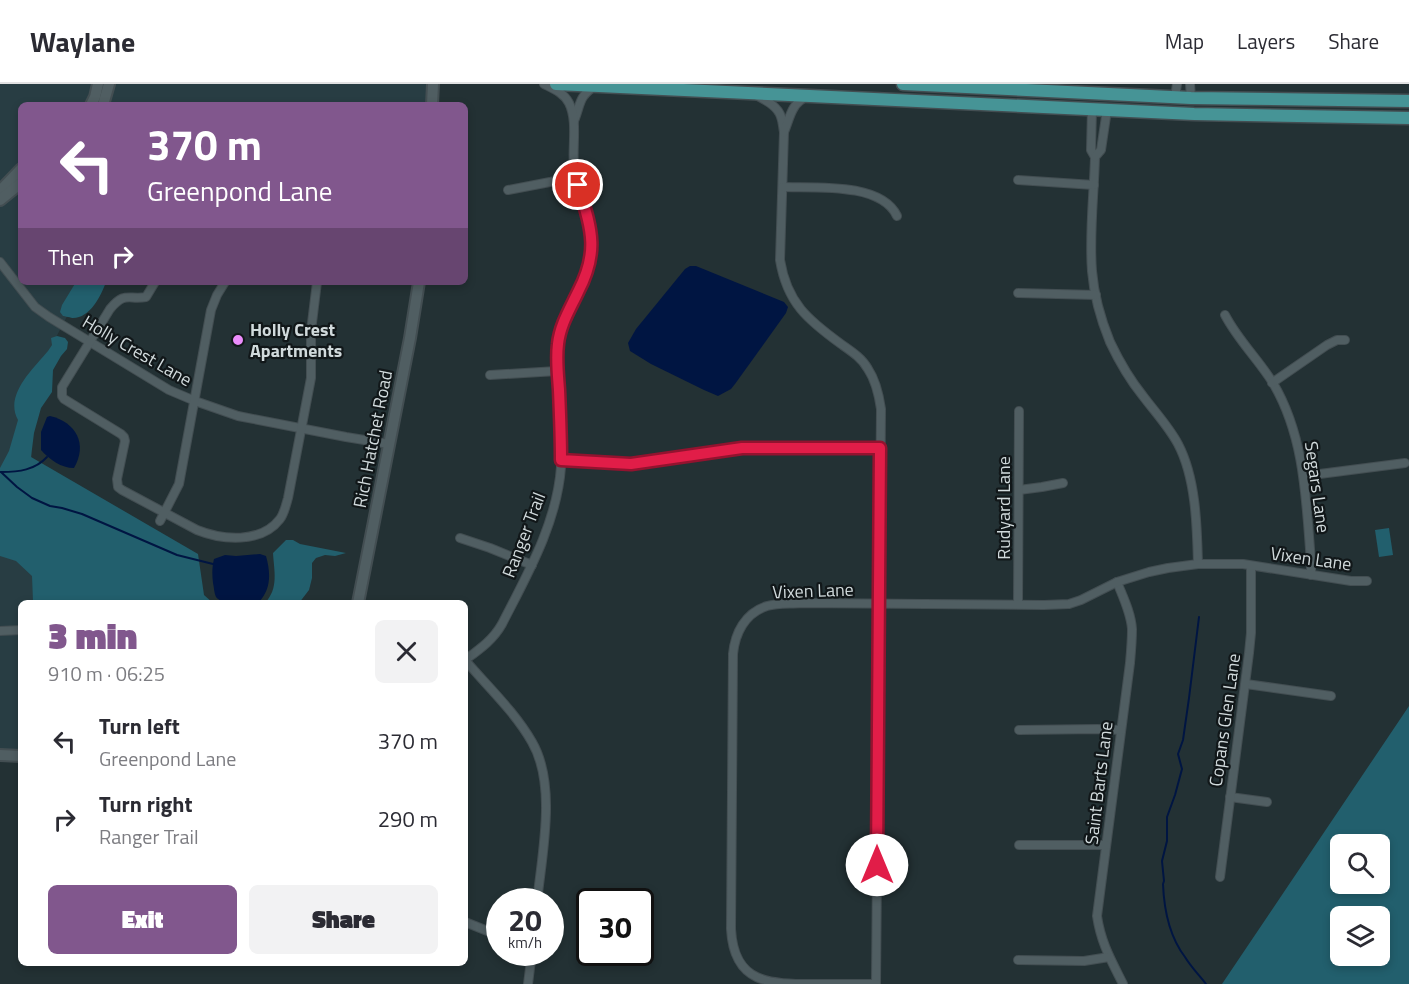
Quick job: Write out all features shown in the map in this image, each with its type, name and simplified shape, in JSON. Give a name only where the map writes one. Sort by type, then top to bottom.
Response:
[{"type":"main road","points":[[556,84],[1107,111],[1409,118]]},
{"type":"main road","points":[[903,84],[993,86],[1191,98],[1409,102]]},
{"type":"main road","points":[[856,98],[983,96],[992,94],[993,86]]},
{"type":"main road","points":[[1092,109],[1104,103],[1165,104],[1248,99]]},
{"type":"street","points":[[91,102],[98,84]]},
{"type":"street","points":[[104,102],[109,84]]},
{"type":"street","points":[[432,102],[433,84]]},
{"type":"street","name":"Ranger Trail","points":[[468,658],[487,645],[496,635],[538,553],[553,508],[558,489],[561,460],[558,343],[561,329],[587,272],[591,246],[589,221],[576,177],[574,121],[571,107],[564,95],[544,84]]},
{"type":"street","points":[[1175,97],[1177,84]]},
{"type":"street","points":[[1190,84],[1191,98]]},
{"type":"street","name":"Ranger Trail","points":[[574,121],[580,99],[596,86]]},
{"type":"street","points":[[752,93],[778,110],[784,132],[780,260],[784,279],[792,298],[806,316],[854,353],[869,370],[879,395],[881,409],[876,984]]},
{"type":"street","points":[[784,132],[794,105],[808,95]]},
{"type":"street","points":[[1092,109],[1091,150],[1095,157],[1091,255],[1093,284],[1110,342],[1131,379],[1172,433],[1187,462],[1191,480],[1198,564]]},
{"type":"street","points":[[1095,157],[1101,150],[1107,111]]},
{"type":"street","points":[[0,183],[18,170]]},
{"type":"street","points":[[0,190],[18,171]]},
{"type":"street","points":[[508,190],[576,177]]},
{"type":"street","points":[[1018,180],[1094,185]]},
{"type":"street","points":[[0,200],[18,185]]},
{"type":"street","points":[[783,187],[860,191],[886,202],[895,210],[897,216]]},
{"type":"street","name":"Holly Crest Lane","points":[[0,262],[35,307],[169,390],[237,416],[389,444]]},
{"type":"street","points":[[153,285],[146,297],[125,297],[113,304],[62,387],[62,396],[124,437],[117,479],[118,487],[162,517],[208,535],[221,537],[258,535],[267,531],[281,519],[285,509],[311,378],[312,331],[317,285]]},
{"type":"street","points":[[162,517],[179,484],[211,310],[223,285]]},
{"type":"street","name":"Rich Hatchet Road","points":[[359,600],[419,285]]},
{"type":"street","points":[[1018,293],[1096,296]]},
{"type":"street","name":"Segars Lane","points":[[1225,315],[1272,383],[1284,404],[1297,441],[1304,476],[1311,575]]},
{"type":"street","points":[[1272,383],[1327,345],[1337,340],[1345,340]]},
{"type":"street","points":[[490,375],[557,371]]},
{"type":"street","name":"Rudyard Lane","points":[[1018,604],[1019,411]]},
{"type":"street","points":[[561,460],[631,464],[742,448],[880,448]]},
{"type":"street","points":[[1304,476],[1405,463]]},
{"type":"street","points":[[1019,490],[1063,483]]},
{"type":"street","points":[[460,538],[532,565]]},
{"type":"street","name":"Vixen Lane","points":[[876,984],[764,982],[750,974],[738,960],[734,950],[731,929],[733,654],[737,635],[747,619],[756,612],[777,604],[1069,604],[1117,582],[1149,572],[1198,564],[1251,566],[1351,581],[1368,580]]},
{"type":"street","name":"Copans Glen Lane","points":[[1220,877],[1246,684],[1251,633],[1251,566]]},
{"type":"street","name":"Saint Barts Lane","points":[[1117,582],[1132,626],[1130,663],[1097,916],[1101,938],[1123,984]]},
{"type":"street","points":[[0,631],[18,630]]},
{"type":"street","points":[[468,663],[516,718],[537,751],[543,771],[546,814],[538,888]]},
{"type":"street","points":[[1246,684],[1331,696]]},
{"type":"street","points":[[1019,730],[1121,730]]},
{"type":"street","points":[[0,755],[18,756]]},
{"type":"street","points":[[1230,796],[1267,802]]},
{"type":"street","points":[[1019,845],[1106,845]]},
{"type":"street","points":[[468,923],[486,930]]},
{"type":"street","points":[[1018,960],[1084,961],[1109,957]]},
{"type":"street","points":[[528,984],[530,966]]},
{"type":"shaded area","points":[[0,84],[433,84],[433,102],[18,102],[18,285],[83,285],[53,343],[31,406],[33,600],[18,600],[18,756],[0,756]]},
{"type":"shaded area","points":[[74,285],[105,285],[98,300],[90,310],[79,317],[63,316],[60,312]]},
{"type":"shaded area","points":[[57,336],[65,338],[68,342],[67,349],[53,370],[52,392],[41,408],[34,433],[31,457],[198,554],[204,595],[210,600],[33,600],[32,576],[16,561],[0,556],[0,468],[9,451],[18,420],[15,411],[17,392],[28,374],[52,345],[51,338]]},
{"type":"shaded area","points":[[1389,528],[1393,555],[1379,557],[1375,530]]},
{"type":"shaded area","points":[[286,540],[293,540],[300,544],[346,553],[316,558],[312,563],[309,590],[301,600],[267,600],[274,585],[273,553]]},
{"type":"shaded area","points":[[1409,706],[1409,984],[1222,984]]},
{"type":"water","points":[[696,266],[784,302],[788,307],[735,384],[718,396],[651,364],[630,351],[628,343],[636,329],[685,269]]},
{"type":"water","points":[[50,416],[67,423],[77,435],[80,451],[74,468],[56,463],[41,450],[41,432],[47,417]]},
{"type":"water","points":[[260,554],[266,556],[269,569],[268,587],[260,600],[219,600],[216,597],[212,577],[214,559],[225,555]]},
{"type":"waterway","points":[[1,472],[26,469],[37,465],[47,457]]},
{"type":"waterway","points":[[1,472],[32,498],[50,506],[82,514],[177,555],[213,564]]},
{"type":"waterway","points":[[1199,617],[1183,740],[1178,754],[1182,769],[1167,817],[1167,841],[1162,861],[1165,903],[1171,932],[1190,964],[1206,984]]},
{"type":"place","name":"Holly Crest Apartments","points":[[238,340]]},
{"type":"route","points":[[578,185],[589,221],[591,246],[587,272],[564,321],[558,343],[561,460],[631,464],[742,448],[880,448],[877,865]]}]
